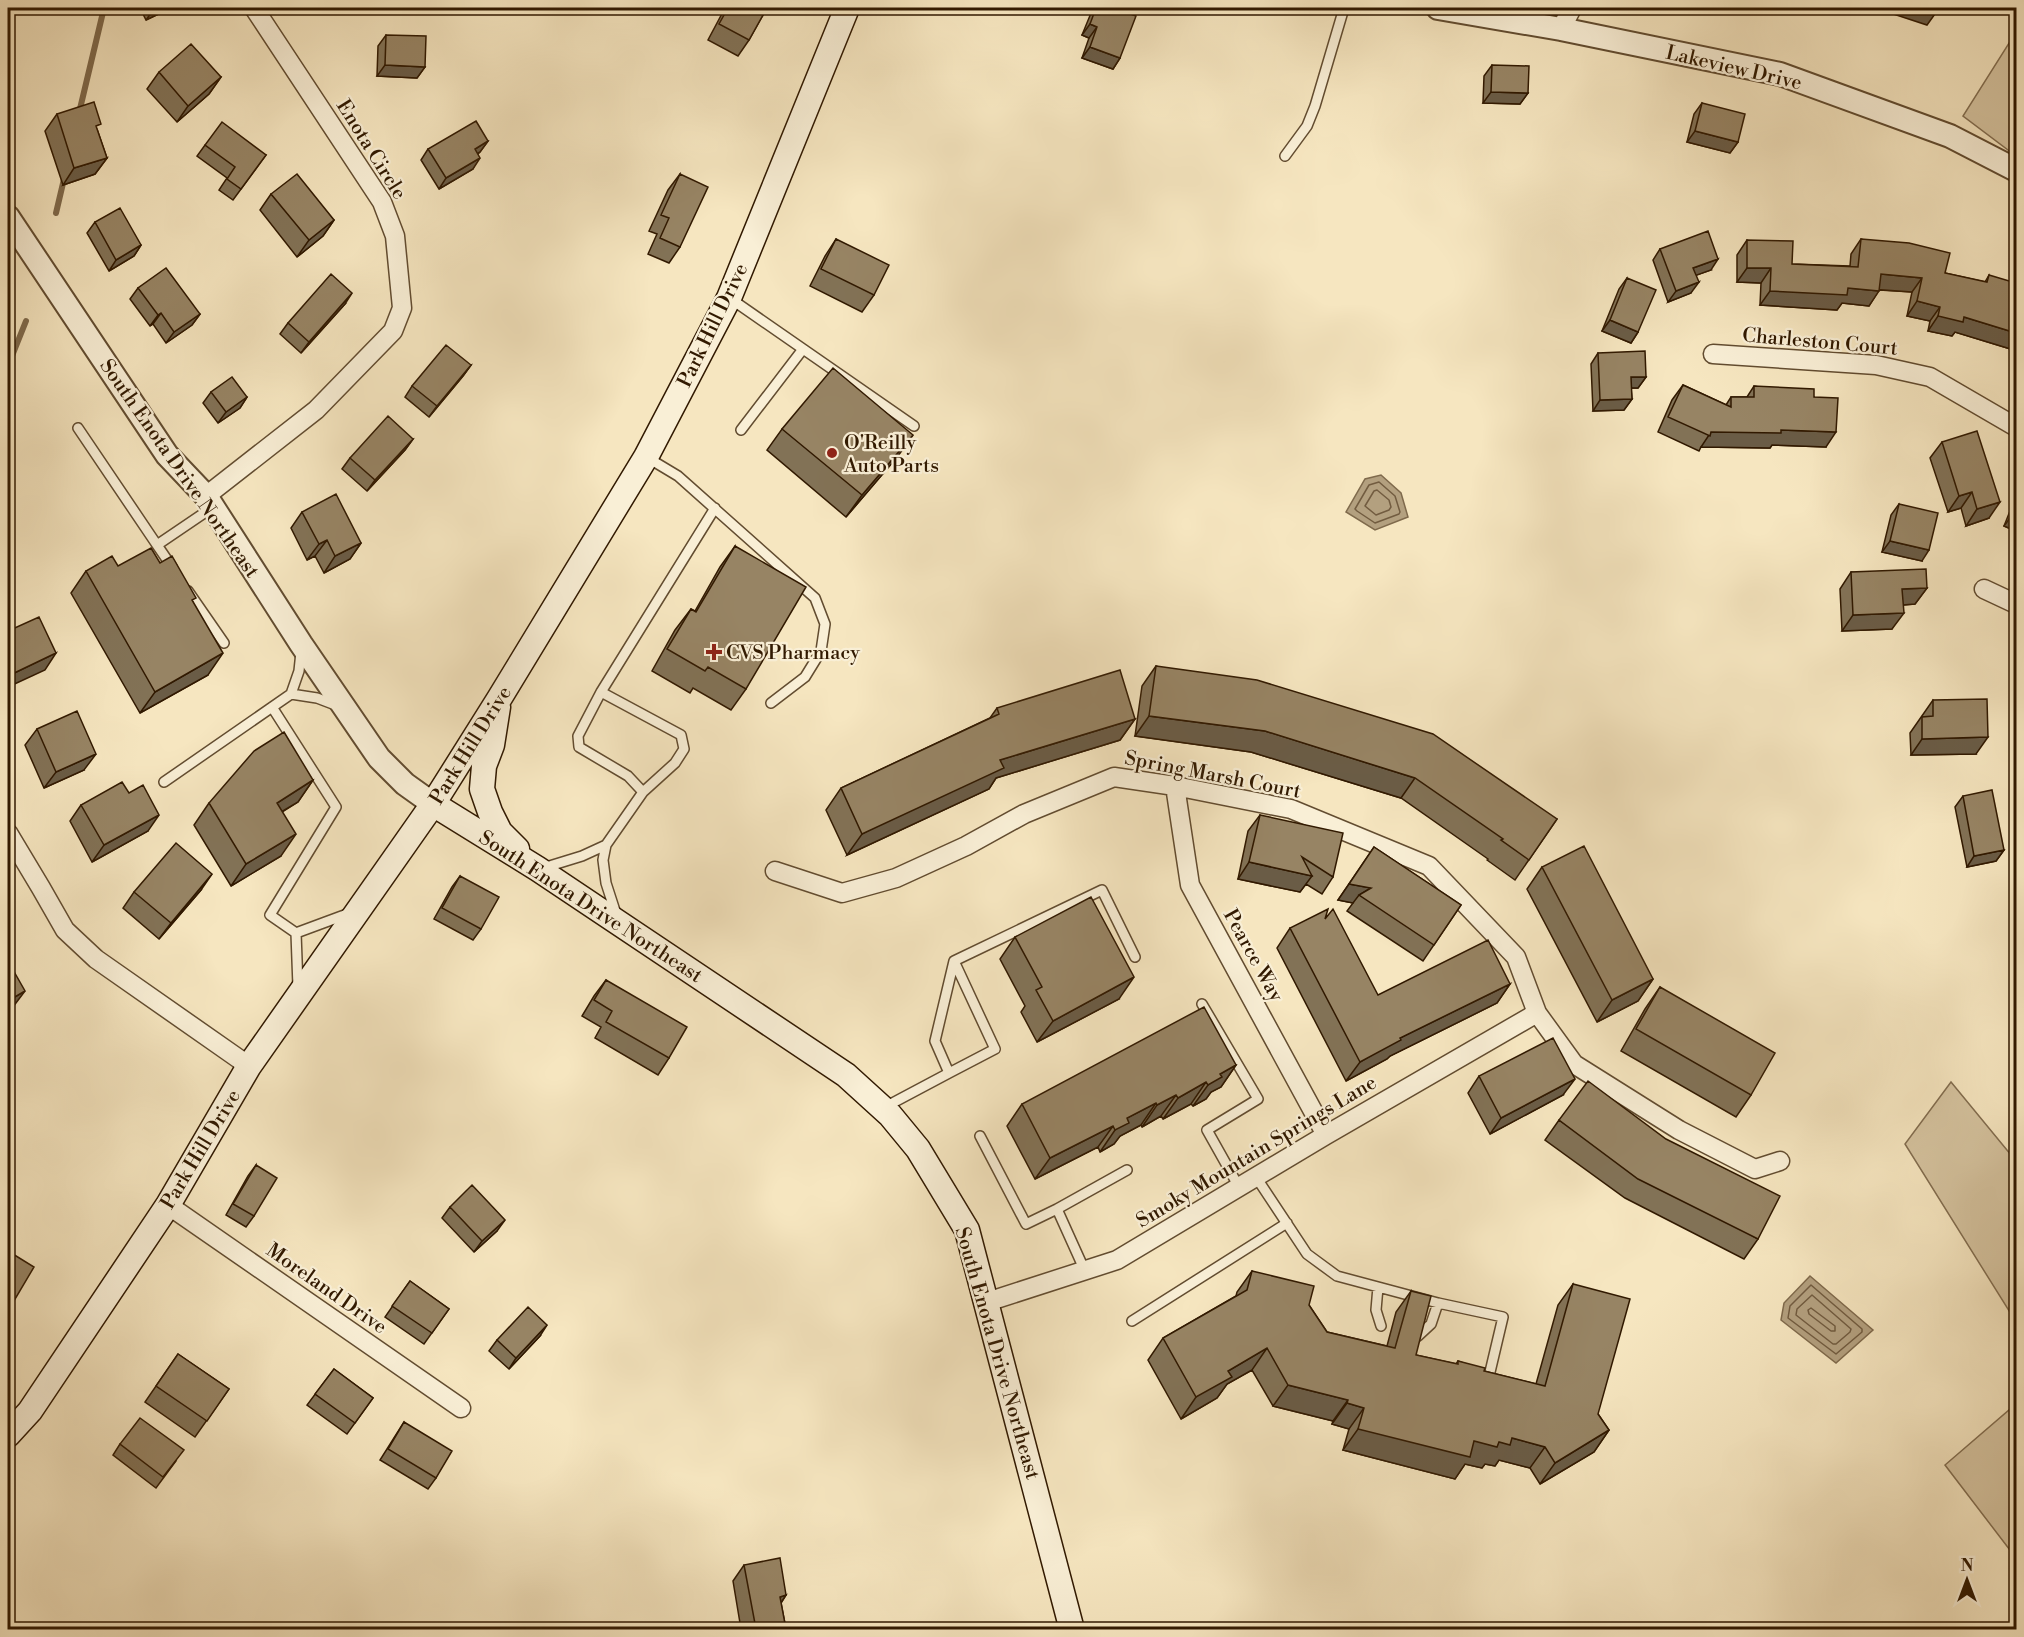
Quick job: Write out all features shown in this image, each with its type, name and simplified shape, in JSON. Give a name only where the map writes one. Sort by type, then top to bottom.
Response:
[{"type":"main road","name":"Park Hill Drive","points":[[8,1435],[30,1411],[168,1205],[249,1066],[433,804],[646,457],[729,298],[847,8]]},
{"type":"main road","points":[[499,699],[492,745],[484,766],[482,789],[500,832],[538,869]]},
{"type":"main road","name":"South Enota Drive Northeast","points":[[433,804],[538,869],[846,1075],[883,1108],[918,1149],[967,1230],[1072,1629]]},
{"type":"street","name":"Enota Circle","points":[[209,502],[316,410],[393,331],[402,308],[395,236],[382,202],[254,8]]},
{"type":"street","name":"Lakeview Drive","points":[[1438,8],[1561,29],[1780,74],[1950,136],[2016,170]]},
{"type":"street","points":[[1561,29],[1572,8]]},
{"type":"street","name":"South Enota Drive Northeast","points":[[8,217],[167,455],[209,502],[379,758],[405,784],[433,804]]},
{"type":"street","name":"Charleston Court","points":[[1713,354],[1876,365],[1930,376],[2016,427]]},
{"type":"street","points":[[1984,589],[2016,604]]},
{"type":"street","name":"Spring Marsh Court","points":[[775,871],[842,893],[896,878],[966,846],[1024,814],[1114,777],[1175,786],[1291,809],[1429,866],[1516,957],[1537,1012],[1574,1064],[1679,1130],[1755,1169],[1780,1161]]},
{"type":"street","name":"Pearce Way","points":[[1175,786],[1190,885],[1326,1135]]},
{"type":"street","points":[[8,833],[65,930],[96,959],[249,1066]]},
{"type":"street","name":"Smoky Mountain Springs Lane","points":[[987,1302],[1117,1260],[1537,1012]]},
{"type":"street","name":"Moreland Drive","points":[[168,1205],[461,1408]]},
{"type":"lane","points":[[1285,156],[1307,126],[1315,106],[1344,8]]},
{"type":"lane","points":[[729,298],[914,426]]},
{"type":"lane","points":[[741,430],[803,349]]},
{"type":"lane","points":[[78,428],[177,574]]},
{"type":"lane","points":[[646,457],[678,476],[815,598],[825,624],[821,651],[805,676],[771,703]]},
{"type":"lane","points":[[157,545],[209,502]]},
{"type":"lane","points":[[643,792],[628,776],[579,747],[578,736],[601,692],[716,508]]},
{"type":"lane","points":[[184,584],[224,643]]},
{"type":"lane","points":[[164,782],[291,694],[299,671],[302,644]]},
{"type":"lane","points":[[601,692],[681,735],[684,749],[675,763],[643,792],[606,845],[603,860],[606,883],[620,923]]},
{"type":"lane","points":[[291,694],[317,698],[346,709]]},
{"type":"lane","points":[[272,707],[336,807],[270,915],[296,933]]},
{"type":"lane","points":[[538,869],[582,856],[606,845]]},
{"type":"lane","points":[[949,1073],[934,1041],[954,962],[1102,890],[1135,957]]},
{"type":"lane","points":[[296,933],[358,910]]},
{"type":"lane","points":[[296,933],[298,995]]},
{"type":"lane","points":[[883,1108],[995,1050],[954,962]]},
{"type":"lane","points":[[1202,1004],[1258,1099],[1207,1130],[1239,1187]]},
{"type":"lane","points":[[980,1136],[1026,1224],[1127,1170]]},
{"type":"lane","points":[[1256,1177],[1307,1254],[1337,1275],[1438,1303],[1503,1317],[1490,1372]]},
{"type":"lane","points":[[1057,1209],[1085,1271]]},
{"type":"lane","points":[[1132,1321],[1287,1223]]},
{"type":"lane","points":[[1378,1287],[1376,1310],[1381,1326]]},
{"type":"lane","points":[[1418,1336],[1431,1324],[1438,1303]]},
{"type":"shaded area","points":[[2016,32],[2016,156],[1963,116]]},
{"type":"shaded area","points":[[1951,1082],[2016,1161],[2016,1322],[1905,1144]]},
{"type":"shaded area","points":[[2016,1404],[2016,1558],[1945,1465]]},
{"type":"water","points":[[1381,475],[1401,493],[1408,517],[1375,530],[1346,512],[1365,479]]},
{"type":"water","points":[[1810,1276],[1873,1330],[1836,1363],[1781,1320],[1784,1303]]},
{"type":"building","points":[[728,8],[767,8],[749,40],[719,24]]},
{"type":"building","points":[[1096,8],[1114,8],[1136,16],[1120,58],[1090,47],[1097,27],[1090,24]]},
{"type":"building","points":[[1915,8],[1937,8],[1935,14]]},
{"type":"building","points":[[386,35],[426,36],[425,67],[385,65]]},
{"type":"building","points":[[191,44],[221,77],[188,106],[159,72]]},
{"type":"building","points":[[1492,65],[1529,66],[1528,93],[1491,92]]},
{"type":"building","points":[[94,102],[101,124],[96,126],[107,158],[74,168],[57,114]]},
{"type":"building","points":[[1702,103],[1745,114],[1738,142],[1695,131]]},
{"type":"building","points":[[476,121],[488,141],[475,149],[480,158],[446,178],[428,149]]},
{"type":"building","points":[[222,122],[266,155],[241,189],[227,179],[235,167],[205,145]]},
{"type":"building","points":[[297,174],[334,220],[309,240],[271,194]]},
{"type":"building","points":[[680,174],[708,187],[680,247],[660,238],[669,218],[661,215]]},
{"type":"building","points":[[120,208],[141,245],[116,260],[95,222]]},
{"type":"building","points":[[1708,231],[1718,259],[1693,268],[1699,282],[1676,291],[1660,249]]},
{"type":"building","points":[[836,239],[889,265],[874,295],[821,269]]},
{"type":"building","points":[[1861,239],[1909,243],[1950,253],[1945,273],[1987,282],[1989,275],[2016,283],[2016,333],[1964,317],[1963,322],[1938,316],[1940,307],[1917,301],[1922,278],[1881,274],[1879,291],[1848,288],[1847,295],[1770,291],[1771,268],[1747,268],[1747,240],[1793,241],[1792,264],[1858,267]]},
{"type":"building","points":[[166,268],[200,314],[174,332],[161,313],[158,315],[138,288]]},
{"type":"building","points":[[331,274],[352,293],[309,342],[288,323]]},
{"type":"building","points":[[1627,278],[1656,290],[1638,332],[1610,320]]},
{"type":"building","points":[[446,345],[471,365],[437,406],[412,386]]},
{"type":"building","points":[[1645,351],[1646,377],[1631,377],[1632,399],[1600,400],[1598,353]]},
{"type":"building","name":"O'Reilly Auto Parts","points":[[833,368],[913,435],[862,495],[782,429]]},
{"type":"building","points":[[232,377],[247,397],[226,412],[211,392]]},
{"type":"building","points":[[1683,385],[1731,407],[1731,397],[1754,397],[1754,386],[1814,389],[1814,397],[1838,398],[1836,432],[1781,430],[1781,433],[1711,432],[1710,436],[1668,417]]},
{"type":"building","points":[[388,416],[413,439],[375,480],[350,458]]},
{"type":"building","points":[[1977,431],[2000,502],[1977,509],[1972,492],[1959,496],[1942,442]]},
{"type":"building","points":[[336,494],[361,543],[335,556],[327,540],[319,544],[302,512]]},
{"type":"building","points":[[1899,504],[1938,513],[1929,550],[1890,541]]},
{"type":"building","name":"CVS Pharmacy","points":[[735,546],[806,587],[746,689],[708,667],[705,671],[667,649],[691,609],[696,612]]},
{"type":"building","points":[[151,548],[160,563],[172,556],[196,598],[192,600],[223,653],[155,692],[86,571],[112,556],[118,566]]},
{"type":"building","points":[[1926,569],[1927,588],[1902,589],[1904,613],[1853,615],[1851,572]]},
{"type":"building","points":[[39,617],[56,653],[8,676],[8,631]]},
{"type":"building","points":[[1156,666],[1257,680],[1433,734],[1557,819],[1529,860],[1501,840],[1503,839],[1415,778],[1265,731],[1149,716]]},
{"type":"building","points":[[1120,670],[1135,719],[1000,760],[1004,768],[862,834],[841,788],[999,714],[997,708]]},
{"type":"building","points":[[1987,699],[1988,737],[1922,739],[1922,717],[1933,716],[1933,700]]},
{"type":"building","points":[[77,711],[96,754],[56,772],[37,729]]},
{"type":"building","points":[[284,732],[313,780],[277,803],[296,834],[246,864],[209,803],[254,751]]},
{"type":"building","points":[[122,782],[129,793],[143,785],[159,815],[104,845],[81,805]]},
{"type":"building","points":[[1992,790],[2004,850],[1974,856],[1963,796]]},
{"type":"building","points":[[1260,815],[1343,833],[1333,877],[1302,857],[1312,876],[1249,862]]},
{"type":"building","points":[[176,843],[212,874],[171,923],[134,892]]},
{"type":"building","points":[[1584,846],[1653,979],[1612,1000],[1542,867]]},
{"type":"building","points":[[1374,847],[1461,905],[1434,945],[1359,895],[1371,888],[1349,884]]},
{"type":"building","points":[[460,876],[499,897],[481,929],[442,908]]},
{"type":"building","points":[[1091,897],[1134,977],[1053,1021],[1036,990],[1042,987],[1015,937]]},
{"type":"building","points":[[1328,909],[1325,919],[1333,909],[1378,995],[1488,940],[1510,984],[1400,1038],[1401,1040],[1360,1062],[1290,928]]},
{"type":"building","points":[[8,940],[13,950],[8,953]]},
{"type":"building","points":[[8,961],[25,991],[8,1001]]},
{"type":"building","points":[[606,980],[687,1027],[669,1058],[606,1022],[612,1011],[594,1000]]},
{"type":"building","points":[[1660,987],[1775,1053],[1751,1095],[1636,1029]]},
{"type":"building","points":[[1204,1007],[1236,1065],[1220,1074],[1222,1077],[1208,1085],[1206,1082],[1178,1098],[1176,1095],[1157,1105],[1156,1103],[1127,1118],[1129,1123],[1115,1130],[1113,1126],[1050,1158],[1022,1104]]},
{"type":"building","points":[[1553,1038],[1575,1079],[1501,1118],[1479,1076]]},
{"type":"building","points":[[1588,1081],[1666,1139],[1780,1196],[1758,1239],[1638,1179],[1559,1120]]},
{"type":"building","points":[[256,1165],[277,1178],[254,1216],[233,1204]]},
{"type":"building","points":[[472,1185],[505,1220],[482,1241],[450,1207]]},
{"type":"building","points":[[8,1251],[34,1267],[8,1311]]},
{"type":"building","points":[[1252,1271],[1314,1286],[1309,1305],[1327,1332],[1395,1348],[1411,1291],[1431,1296],[1416,1355],[1458,1364],[1458,1361],[1485,1368],[1484,1371],[1545,1386],[1573,1284],[1630,1299],[1598,1414],[1609,1430],[1555,1463],[1545,1447],[1512,1438],[1510,1445],[1499,1442],[1497,1447],[1474,1441],[1470,1457],[1358,1429],[1364,1408],[1347,1403],[1348,1400],[1288,1385],[1267,1348],[1228,1371],[1232,1377],[1196,1397],[1163,1338],[1247,1290]]},
{"type":"building","points":[[410,1281],[449,1309],[432,1333],[392,1306]]},
{"type":"building","points":[[528,1307],[547,1325],[516,1358],[497,1340]]},
{"type":"building","points":[[178,1354],[229,1389],[207,1421],[156,1386]]},
{"type":"building","points":[[334,1369],[373,1398],[355,1423],[315,1394]]},
{"type":"building","points":[[140,1418],[184,1450],[163,1477],[120,1444]]},
{"type":"building","points":[[404,1422],[452,1451],[436,1478],[388,1449]]},
{"type":"building","points":[[780,1558],[786,1595],[780,1597],[786,1629],[756,1629],[744,1565]]},
{"type":"waterway","points":[[79,113],[104,8]]},
{"type":"waterway","points":[[56,213],[64,179]]},
{"type":"waterway","points":[[8,366],[26,321]]},
{"type":"place","name":"O'Reilly Auto Parts","points":[[832,453]]},
{"type":"place","name":"CVS Pharmacy","points":[[714,652]]}]
